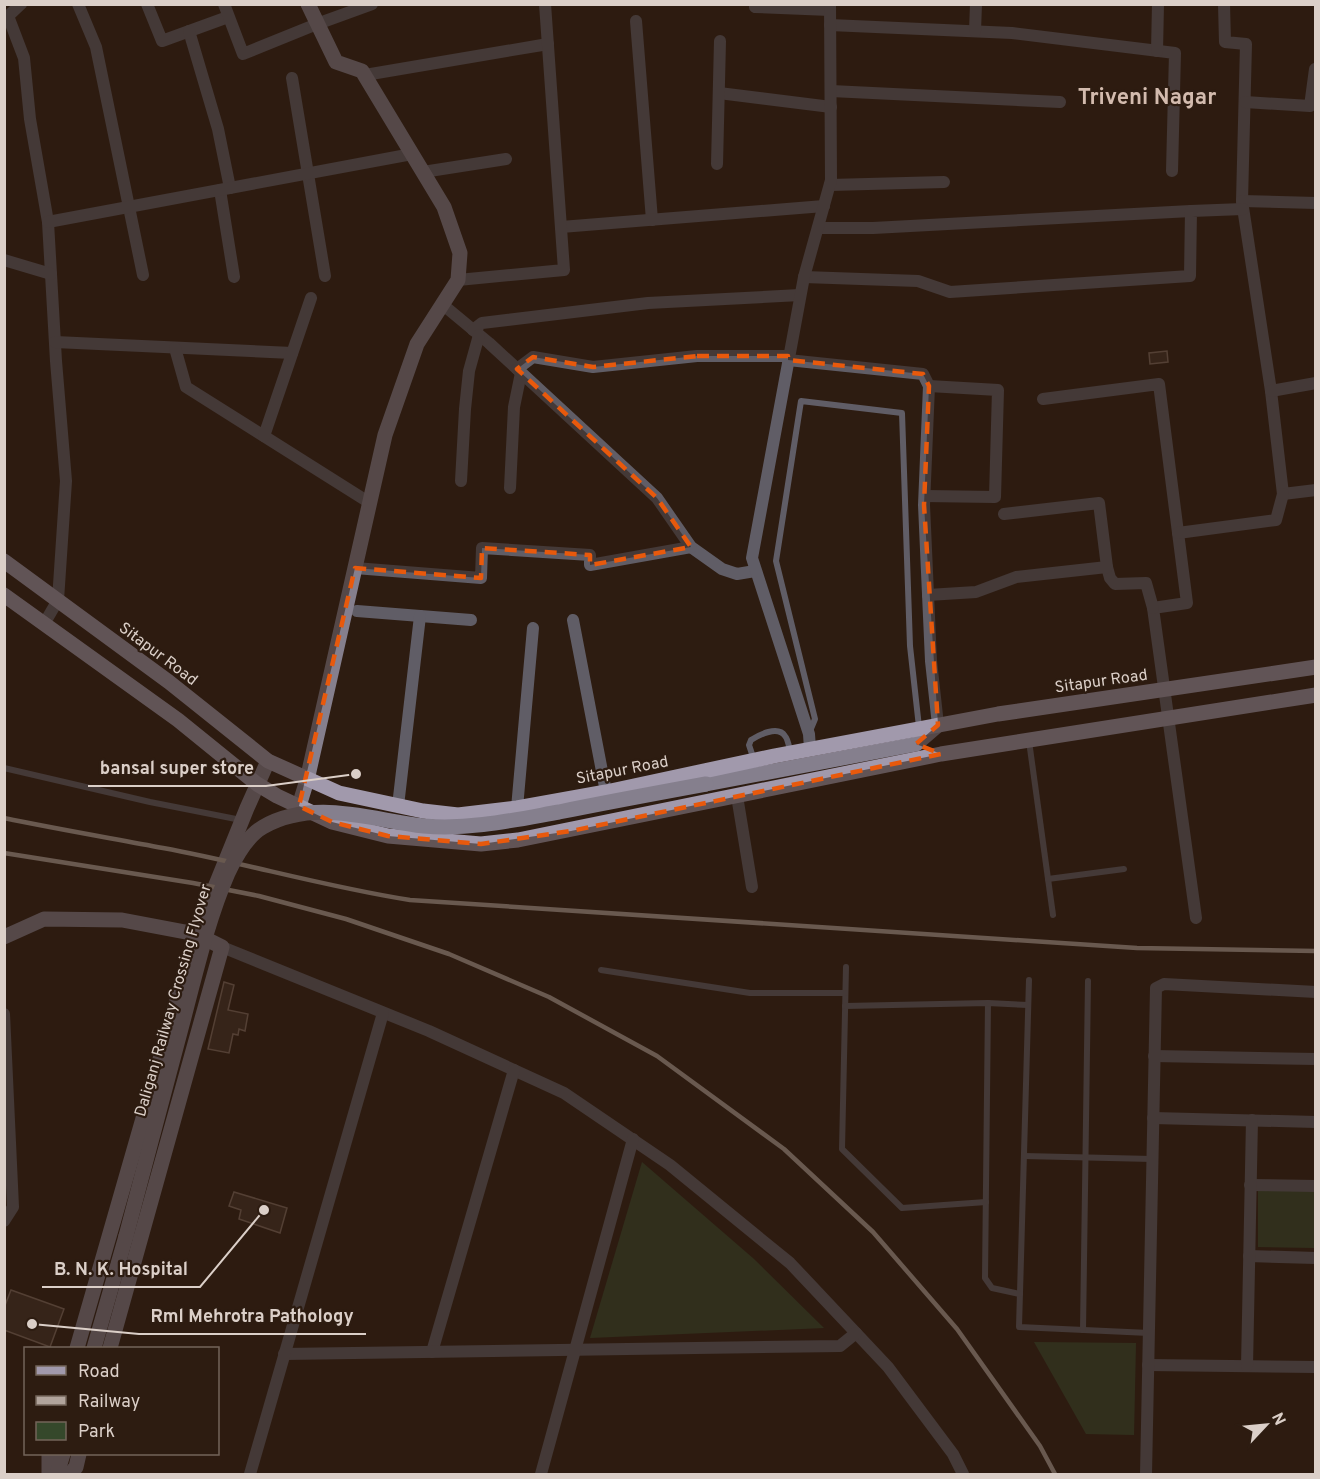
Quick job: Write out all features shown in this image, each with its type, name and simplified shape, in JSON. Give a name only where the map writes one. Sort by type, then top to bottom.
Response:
[{"type":"main road","name":"Sitapur Road","points":[[4,561],[169,682],[268,761],[339,794],[423,811],[458,815],[517,808],[606,792],[790,753],[809,742],[918,736],[938,725],[998,714],[1316,667]]},
{"type":"main road","points":[[4,596],[200,737],[257,784],[299,806],[332,822],[388,836],[482,844],[571,831],[941,754],[1316,695]]},
{"type":"street","points":[[21,4],[6,18],[24,58],[30,119],[48,222],[66,481],[58,600],[44,624]]},
{"type":"street","points":[[78,4],[96,47],[143,275]]},
{"type":"street","points":[[147,4],[162,41],[228,17]]},
{"type":"street","points":[[224,4],[243,54],[372,4]]},
{"type":"street","points":[[299,806],[307,780],[385,435],[417,344],[459,280],[460,253],[444,207],[363,71],[336,62],[308,4]]},
{"type":"street","points":[[459,280],[564,270],[545,4]]},
{"type":"street","points":[[756,4],[755,7],[830,8],[830,185],[800,295],[752,558],[809,742]]},
{"type":"street","points":[[975,31],[976,4]]},
{"type":"street","points":[[1157,51],[1158,4]]},
{"type":"street","points":[[1178,533],[1276,520],[1283,494],[1271,390],[1243,205],[1246,44],[1225,42],[1224,4]]},
{"type":"street","points":[[636,21],[652,220]]},
{"type":"street","points":[[830,25],[1012,33],[1174,53],[1172,171]]},
{"type":"street","points":[[189,31],[218,129],[234,277]]},
{"type":"street","points":[[717,164],[720,41]]},
{"type":"street","points":[[365,75],[548,44]]},
{"type":"street","points":[[1245,102],[1310,106],[1314,69]]},
{"type":"street","points":[[292,78],[325,276]]},
{"type":"street","points":[[831,91],[1060,102]]},
{"type":"street","points":[[719,93],[831,108]]},
{"type":"street","points":[[48,222],[412,154]]},
{"type":"street","points":[[423,172],[506,159]]},
{"type":"street","points":[[830,185],[944,182]]},
{"type":"street","points":[[818,228],[873,228],[1191,211],[1243,205],[1316,203]]},
{"type":"street","points":[[561,227],[824,206]]},
{"type":"street","points":[[804,278],[918,281],[950,292],[1191,276],[1191,211]]},
{"type":"street","points":[[4,260],[51,274]]},
{"type":"street","points":[[461,482],[468,380],[476,332],[482,323],[648,303],[800,295]]},
{"type":"street","points":[[264,436],[311,298]]},
{"type":"street","points":[[442,304],[476,332],[657,498],[691,547],[722,569],[737,574],[755,571]]},
{"type":"street","points":[[55,342],[292,353]]},
{"type":"street","points":[[175,348],[186,387],[370,503]]},
{"type":"street","points":[[510,488],[514,407],[519,371],[533,357],[594,367],[697,356],[788,358],[923,374],[929,386],[925,496],[931,661],[938,725]]},
{"type":"street","points":[[1271,390],[1316,383]]},
{"type":"street","points":[[1043,399],[1159,384],[1187,603],[1153,608]]},
{"type":"street","points":[[925,496],[995,497],[998,390],[929,386]]},
{"type":"street","points":[[1283,494],[1316,490]]},
{"type":"street","points":[[1004,514],[1099,503],[1107,567],[1112,582],[1115,584],[1146,583],[1153,608],[1196,918]]},
{"type":"street","points":[[355,568],[481,578],[482,548],[590,555],[590,565],[691,547]]},
{"type":"street","points":[[928,595],[976,592],[1016,577],[1107,567]]},
{"type":"street","points":[[357,611],[471,620]]},
{"type":"street","points":[[398,806],[420,616]]},
{"type":"street","points":[[573,620],[606,792]]},
{"type":"street","points":[[517,808],[533,628]]},
{"type":"street","points":[[918,736],[941,754]]},
{"type":"street","name":"Daliganj Railway Crossing Flyover","points":[[94,1347],[199,959],[228,873],[239,851],[262,827],[303,813],[323,812],[424,826],[459,827],[508,821],[706,784],[918,736]]},
{"type":"street","points":[[77,1347],[196,934],[241,820],[268,761]]},
{"type":"street","points":[[737,796],[752,887]]},
{"type":"street","points":[[4,937],[44,920],[122,920],[196,934],[222,947],[429,1031],[564,1093],[670,1165],[790,1263],[888,1367],[953,1454],[963,1474]]},
{"type":"street","points":[[110,1347],[222,947]]},
{"type":"street","points":[[1146,1474],[1156,988],[1164,984],[1316,992]]},
{"type":"street","points":[[250,1474],[382,1012]]},
{"type":"street","points":[[4,1014],[13,1208],[4,1221]]},
{"type":"street","points":[[1154,1056],[1316,1059]]},
{"type":"street","points":[[432,1352],[514,1070]]},
{"type":"street","points":[[1153,1118],[1316,1122]]},
{"type":"street","points":[[1247,1366],[1252,1120]]},
{"type":"street","points":[[541,1474],[633,1139]]},
{"type":"street","points":[[1250,1185],[1316,1186]]},
{"type":"street","points":[[1249,1257],[1316,1258]]},
{"type":"street","points":[[284,1354],[840,1346],[856,1333]]},
{"type":"street","points":[[1148,1365],[1316,1367]]},
{"type":"street","points":[[49,1455],[49,1474]]},
{"type":"street","points":[[57,1474],[63,1455]]},
{"type":"street","points":[[70,1474],[76,1467],[79,1455]]},
{"type":"lane","points":[[809,742],[815,719],[776,561],[801,401],[903,413],[910,646],[918,736]]},
{"type":"lane","points":[[754,760],[749,746],[751,740],[772,731],[786,736],[790,753]]},
{"type":"lane","points":[[1029,740],[1053,915]]},
{"type":"lane","points":[[4,768],[150,802],[241,820]]},
{"type":"lane","points":[[1048,879],[1124,870]]},
{"type":"lane","points":[[846,967],[842,1149],[902,1209],[986,1202]]},
{"type":"lane","points":[[601,970],[750,993],[845,993]]},
{"type":"lane","points":[[1029,980],[1019,1328],[1149,1333]]},
{"type":"lane","points":[[1083,1330],[1088,981]]},
{"type":"lane","points":[[845,1006],[988,1003],[1028,1005]]},
{"type":"lane","points":[[988,1003],[985,1278],[992,1288],[1020,1294]]},
{"type":"lane","points":[[1024,1156],[1152,1159]]},
{"type":"highlighted area","points":[[697,356],[788,356],[788,360],[923,374],[929,386],[924,505],[938,725],[916,744],[941,754],[571,831],[481,844],[388,836],[332,822],[299,806],[355,568],[481,578],[482,548],[590,555],[590,565],[691,547],[657,498],[517,369],[533,357],[593,367]]},
{"type":"green space","points":[[642,1162],[754,1259],[824,1328],[590,1338]]},
{"type":"green space","points":[[1258,1190],[1315,1191],[1315,1248],[1258,1247]]},
{"type":"green space","points":[[1034,1342],[1136,1343],[1134,1435],[1086,1434]]},
{"type":"building","points":[[1167,351],[1168,362],[1150,364],[1149,353]]},
{"type":"building","points":[[224,982],[234,985],[228,1010],[248,1014],[245,1031],[239,1029],[238,1035],[233,1034],[229,1053],[208,1049]]},
{"type":"building","points":[[234,1192],[287,1208],[280,1233],[239,1219],[241,1210],[229,1206]]},
{"type":"building","points":[[11,1290],[64,1309],[50,1347],[4,1330],[4,1308]]},
{"type":"railway","points":[[4,818],[194,854],[410,900],[1137,948],[1316,951]]},
{"type":"railway","points":[[4,853],[193,883],[259,896],[346,919],[449,954],[549,997],[657,1056],[784,1149],[873,1232],[957,1329],[1040,1446],[1055,1474]]},
{"type":"place","name":"bansal super store","points":[[356,774]]},
{"type":"place","name":"B. N. K. Hospital","points":[[264,1210]]},
{"type":"place","name":"Rml Mehrotra Pathology","points":[[32,1324]]},
{"type":"district","name":"Triveni Nagar","points":[[1147,96]]}]
